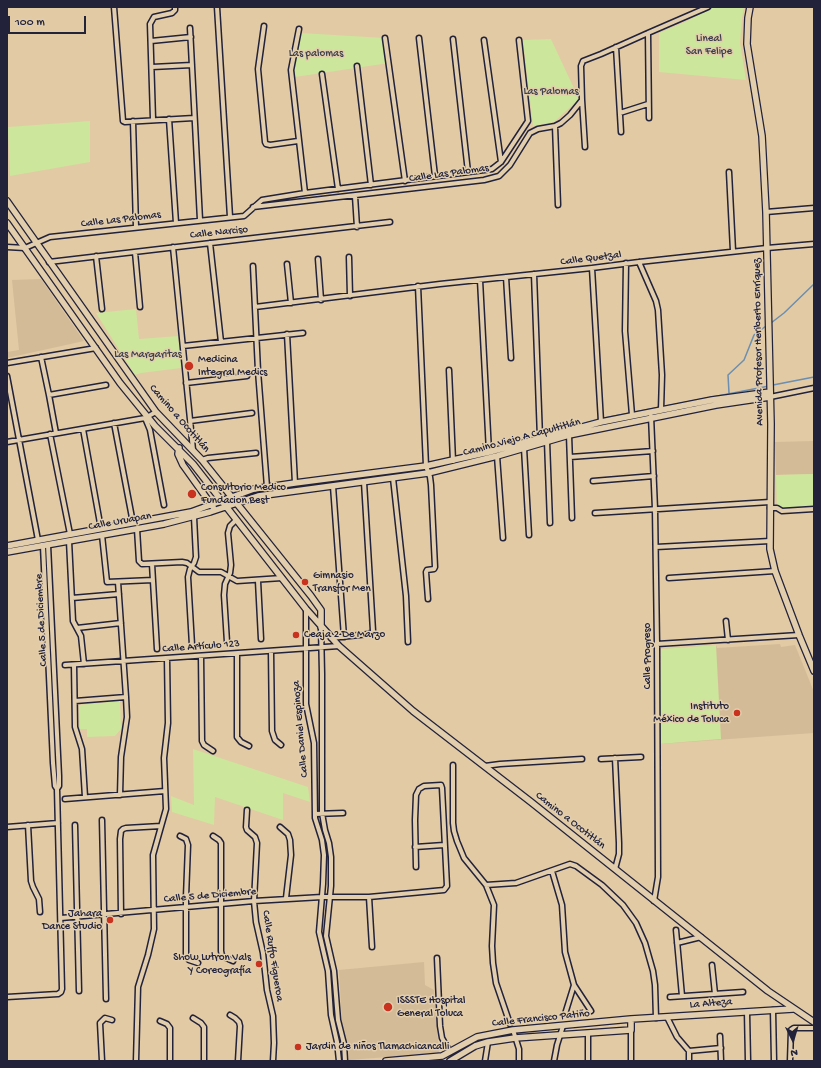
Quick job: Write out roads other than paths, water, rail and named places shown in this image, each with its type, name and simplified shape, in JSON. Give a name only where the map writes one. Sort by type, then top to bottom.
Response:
[{"type":"main road","name":"Avenida Profesor Heriberto Enríquez","points":[[750,7],[747,44],[762,136],[766,212],[770,395],[771,557],[799,635],[814,671]]},
{"type":"main road","name":"Camino a Ocotitlán","points":[[7,201],[156,412],[202,460],[320,608],[322,613],[321,627]]},
{"type":"main road","name":"Camino a Ocotitlán","points":[[7,223],[120,383],[155,426],[179,448],[306,609],[339,646],[414,711],[654,901],[702,937],[762,986],[814,1022]]},
{"type":"main road","name":"Camino Viejo A Capultitlán","points":[[231,497],[267,486],[426,466],[453,461],[601,422],[632,416],[651,415],[661,410],[739,396],[770,395]]},
{"type":"main road","name":"Camino Viejo A Capultitlán","points":[[236,503],[258,496],[428,473],[497,456],[569,435],[651,415],[770,395]]},
{"type":"main road","points":[[179,448],[178,454],[183,465],[213,508]]},
{"type":"main road","name":"Calle Uruapan","points":[[7,552],[102,536],[194,517],[231,497]]},
{"type":"main road","name":"Calle Uruapan","points":[[7,546],[236,503]]},
{"type":"main road","name":"La Alteza","points":[[630,1019],[794,1009]]},
{"type":"main road","points":[[630,1019],[631,1030]]},
{"type":"main road","name":"Calle Francisco Patiño","points":[[386,1061],[423,1060],[442,1056],[468,1041],[483,1035],[513,1030],[630,1019]]},
{"type":"main road","name":"Calle Francisco Patiño","points":[[450,1061],[472,1047],[488,1042],[560,1034],[631,1030]]},
{"type":"main road","points":[[468,1041],[472,1047]]},
{"type":"street","points":[[114,7],[122,119],[124,122],[153,119],[194,118]]},
{"type":"street","points":[[153,119],[150,24],[154,17],[172,13],[176,7]]},
{"type":"street","points":[[216,7],[230,217]]},
{"type":"street","points":[[585,147],[581,62],[708,7]]},
{"type":"street","points":[[264,26],[258,69],[264,142],[266,144],[270,144],[298,141]]},
{"type":"street","points":[[190,28],[200,220]]},
{"type":"street","points":[[299,29],[291,67],[304,193]]},
{"type":"street","points":[[648,32],[649,118]]},
{"type":"street","points":[[151,41],[191,37]]},
{"type":"street","points":[[385,38],[405,180]]},
{"type":"street","points":[[419,38],[435,176]]},
{"type":"street","points":[[453,39],[468,172]]},
{"type":"street","points":[[484,40],[501,162]]},
{"type":"street","name":"Calle Las Palomas","points":[[25,248],[50,237],[244,216],[262,200],[304,193],[492,169],[501,162],[527,123],[528,117],[519,40]]},
{"type":"street","points":[[616,48],[621,132]]},
{"type":"street","points":[[152,67],[192,65]]},
{"type":"street","points":[[357,66],[371,185]]},
{"type":"street","points":[[322,74],[338,189]]},
{"type":"street","name":"Calle Las Palomas","points":[[253,207],[484,180],[498,176],[510,165],[530,133],[538,129],[555,126],[570,115],[582,100]]},
{"type":"street","points":[[620,113],[648,104]]},
{"type":"street","points":[[169,119],[176,223]]},
{"type":"street","points":[[133,121],[136,227]]},
{"type":"street","points":[[555,126],[558,205]]},
{"type":"street","points":[[729,172],[733,252]]},
{"type":"street","points":[[355,196],[357,227]]},
{"type":"street","points":[[766,212],[814,208]]},
{"type":"street","name":"Calle Narciso","points":[[50,262],[390,222]]},
{"type":"street","points":[[210,243],[221,342]]},
{"type":"street","name":"Calle Quetzal","points":[[255,307],[321,300],[418,286],[814,244]]},
{"type":"street","points":[[7,247],[25,248]]},
{"type":"street","points":[[173,247],[193,451]]},
{"type":"street","points":[[135,252],[140,307]]},
{"type":"street","points":[[96,256],[102,309]]},
{"type":"street","points":[[349,257],[350,296]]},
{"type":"street","points":[[318,259],[321,300]]},
{"type":"street","points":[[640,262],[656,301],[658,310],[662,376],[661,410]]},
{"type":"street","points":[[287,264],[291,303]]},
{"type":"street","points":[[626,264],[625,334],[632,416]]},
{"type":"street","points":[[253,266],[267,486]]},
{"type":"street","points":[[592,268],[601,422]]},
{"type":"street","points":[[534,274],[540,438]]},
{"type":"street","points":[[506,277],[511,358]]},
{"type":"street","points":[[480,280],[489,452]]},
{"type":"street","points":[[418,286],[426,466],[431,485],[435,567],[434,569],[427,570],[426,572],[428,599]]},
{"type":"street","points":[[183,346],[303,332]]},
{"type":"street","points":[[287,334],[295,483]]},
{"type":"street","points":[[7,363],[96,348]]},
{"type":"street","points":[[41,357],[56,433]]},
{"type":"street","points":[[449,370],[453,461]]},
{"type":"street","points":[[7,376],[38,540]]},
{"type":"street","points":[[186,383],[247,376]]},
{"type":"street","points":[[49,395],[106,385]]},
{"type":"street","name":"Camino Viejo A Capultitlán","points":[[770,395],[814,388]]},
{"type":"street","points":[[7,442],[147,417],[156,412]]},
{"type":"street","points":[[190,421],[252,413]]},
{"type":"street","name":"Calle Progreso","points":[[651,415],[656,547],[657,644],[658,877],[654,901]]},
{"type":"street","points":[[147,417],[164,505]]},
{"type":"street","points":[[114,423],[133,523]]},
{"type":"street","points":[[83,428],[101,529]]},
{"type":"street","points":[[50,434],[70,534]]},
{"type":"street","points":[[569,435],[572,518]]},
{"type":"street","points":[[547,441],[550,523]]},
{"type":"street","points":[[524,448],[529,535]]},
{"type":"street","points":[[570,458],[653,451]]},
{"type":"street","points":[[202,460],[208,458],[256,453]]},
{"type":"street","points":[[497,456],[503,538]]},
{"type":"street","points":[[593,481],[654,476]]},
{"type":"street","points":[[394,478],[406,596],[408,642]]},
{"type":"street","points":[[331,638],[369,634],[373,631],[364,482]]},
{"type":"street","points":[[333,486],[344,637]]},
{"type":"street","points":[[595,513],[655,509],[770,505],[782,511],[814,509]]},
{"type":"street","points":[[192,645],[188,577],[196,557],[194,517]]},
{"type":"street","points":[[226,642],[224,595],[225,584],[231,565],[229,528],[236,520]]},
{"type":"street","points":[[137,529],[140,562],[144,565],[176,561],[187,563],[199,572],[218,571],[238,581],[258,581],[282,578]]},
{"type":"street","points":[[102,536],[106,580],[109,583],[153,580]]},
{"type":"street","points":[[69,541],[73,621],[81,636],[84,664]]},
{"type":"street","points":[[656,547],[770,541]]},
{"type":"street","name":"Calle 5 de Diciembre","points":[[45,545],[53,763],[54,783],[57,789],[61,918],[121,914],[286,898],[369,897],[446,889],[444,845]]},
{"type":"street","points":[[152,564],[157,649]]},
{"type":"street","points":[[669,578],[775,571]]},
{"type":"street","points":[[258,581],[261,640]]},
{"type":"street","points":[[118,582],[127,717],[121,757],[120,795]]},
{"type":"street","points":[[72,598],[119,594]]},
{"type":"street","name":"Calle Daniel Espinoza","points":[[306,609],[306,704],[314,743],[315,814],[324,855],[319,932],[328,971],[331,1015],[337,1042],[339,1061]]},
{"type":"street","points":[[726,621],[728,640]]},
{"type":"street","points":[[77,628],[121,624]]},
{"type":"street","name":"Calle Daniel Espinoza","points":[[321,627],[322,813],[331,851],[330,897],[326,936],[334,971],[338,1020],[344,1044],[346,1061]]},
{"type":"street","points":[[657,644],[799,635]]},
{"type":"street","name":"Calle Artículo 123","points":[[65,665],[339,646]]},
{"type":"street","points":[[271,651],[272,731],[275,740],[281,745]]},
{"type":"street","points":[[237,654],[237,737],[241,742],[249,746]]},
{"type":"street","points":[[201,656],[202,741],[204,745],[213,751]]},
{"type":"street","points":[[136,1061],[136,997],[154,929],[152,859],[155,842],[166,809],[164,758],[168,723],[167,658]]},
{"type":"street","points":[[74,665],[76,731],[82,749],[85,797]]},
{"type":"street","points":[[75,701],[126,697]]},
{"type":"street","points":[[601,759],[641,757]]},
{"type":"street","points":[[615,758],[619,843],[619,854],[615,869]]},
{"type":"street","points":[[485,766],[582,759]]},
{"type":"street","points":[[453,765],[453,823],[457,841],[464,858],[486,885],[494,905],[492,946],[496,983],[510,1024]]},
{"type":"street","points":[[415,847],[444,845],[442,785],[424,786],[419,789],[416,795],[415,820],[415,847],[416,867]]},
{"type":"street","points":[[65,799],[165,792]]},
{"type":"street","name":"Calle Ruffo Figueroa","points":[[247,810],[246,826],[249,832],[255,837],[257,844],[254,901],[267,990],[273,1016],[273,1061]]},
{"type":"street","points":[[315,814],[343,813]]},
{"type":"street","points":[[102,820],[106,999]]},
{"type":"street","points":[[7,827],[58,823]]},
{"type":"street","points":[[28,825],[31,881],[39,900],[40,912]]},
{"type":"street","points":[[75,825],[79,991]]},
{"type":"street","points":[[121,914],[121,830],[126,828],[161,826]]},
{"type":"street","points":[[280,827],[288,834],[290,840],[291,855],[286,898]]},
{"type":"street","points":[[180,836],[186,839],[188,845],[186,955],[189,960],[198,962]]},
{"type":"street","points":[[213,836],[219,840],[220,843],[221,954],[224,958],[233,961]]},
{"type":"street","points":[[486,885],[516,882],[570,864],[576,866],[602,885],[622,905],[636,923],[647,949],[655,985],[656,1018]]},
{"type":"street","points":[[552,871],[562,905],[565,952],[574,985],[591,1011]]},
{"type":"street","points":[[369,897],[372,948]]},
{"type":"street","points":[[7,997],[58,994],[61,992],[61,918]]},
{"type":"street","points":[[676,930],[682,996]]},
{"type":"street","points":[[677,943],[702,937]]},
{"type":"street","points":[[437,958],[441,1034],[443,1041],[450,1052]]},
{"type":"street","points":[[712,965],[714,994]]},
{"type":"street","points":[[328,971],[334,971]]},
{"type":"street","points":[[565,1014],[574,985]]},
{"type":"street","points":[[670,997],[743,992]]},
{"type":"street","points":[[773,1010],[774,1061]]},
{"type":"street","points":[[747,1012],[748,1061]]},
{"type":"street","points":[[230,1015],[236,1018],[240,1026],[238,1061]]},
{"type":"street","points":[[667,1017],[676,1037],[689,1051],[689,1061]]},
{"type":"street","points":[[102,1061],[100,1023],[105,1018],[112,1020]]},
{"type":"street","points":[[193,1018],[204,1027],[204,1061]]},
{"type":"street","points":[[160,1021],[167,1024],[170,1028],[170,1061]]},
{"type":"street","points":[[554,1061],[563,1026]]},
{"type":"street","points":[[790,1061],[790,1030],[794,1028],[814,1028]]},
{"type":"street","points":[[513,1030],[519,1049],[519,1061]]},
{"type":"street","points":[[631,1030],[631,1061]]},
{"type":"street","points":[[588,1033],[588,1061]]},
{"type":"street","points":[[720,1036],[721,1061]]},
{"type":"street","points":[[485,1061],[488,1042]]},
{"type":"street","points":[[689,1051],[721,1048]]},
{"type":"waterway","points":[[771,323],[784,313],[814,284]]},
{"type":"waterway","points":[[729,393],[728,375],[744,360],[754,335],[766,326]]},
{"type":"waterway","points":[[773,385],[814,377]]},
{"type":"waterway","points":[[490,449],[599,419],[769,386]]},
{"type":"waterway","points":[[445,466],[457,462]]},
{"type":"waterway","points":[[301,485],[388,476]]},
{"type":"place","name":"Medicina Integral Medics","points":[[189,366]]},
{"type":"place","name":"Consultorio Medico Fundacion Best","points":[[192,494]]},
{"type":"place","name":"Gimnasio Transfor Men","points":[[305,582]]},
{"type":"place","name":"Ceaja 2 De Marzo","points":[[296,635]]},
{"type":"place","name":"Instituto México de Toluca","points":[[737,713]]},
{"type":"place","name":"Jahara Dance Studio","points":[[110,920]]},
{"type":"place","name":"Show Lutron Vals Y Coreografía","points":[[259,964]]},
{"type":"place","name":"ISSSTE Hospital General Toluca","points":[[388,1007]]},
{"type":"place","name":"Jardin de niños Tlamachicancalli","points":[[298,1047]]},
{"type":"park label","name":"Lineal San Felipe","points":[[709,45]]},
{"type":"park label","name":"Las palomas","points":[[316,54]]},
{"type":"park label","name":"Las Palomas","points":[[551,92]]},
{"type":"park label","name":"Las Margaritas","points":[[148,355]]}]
